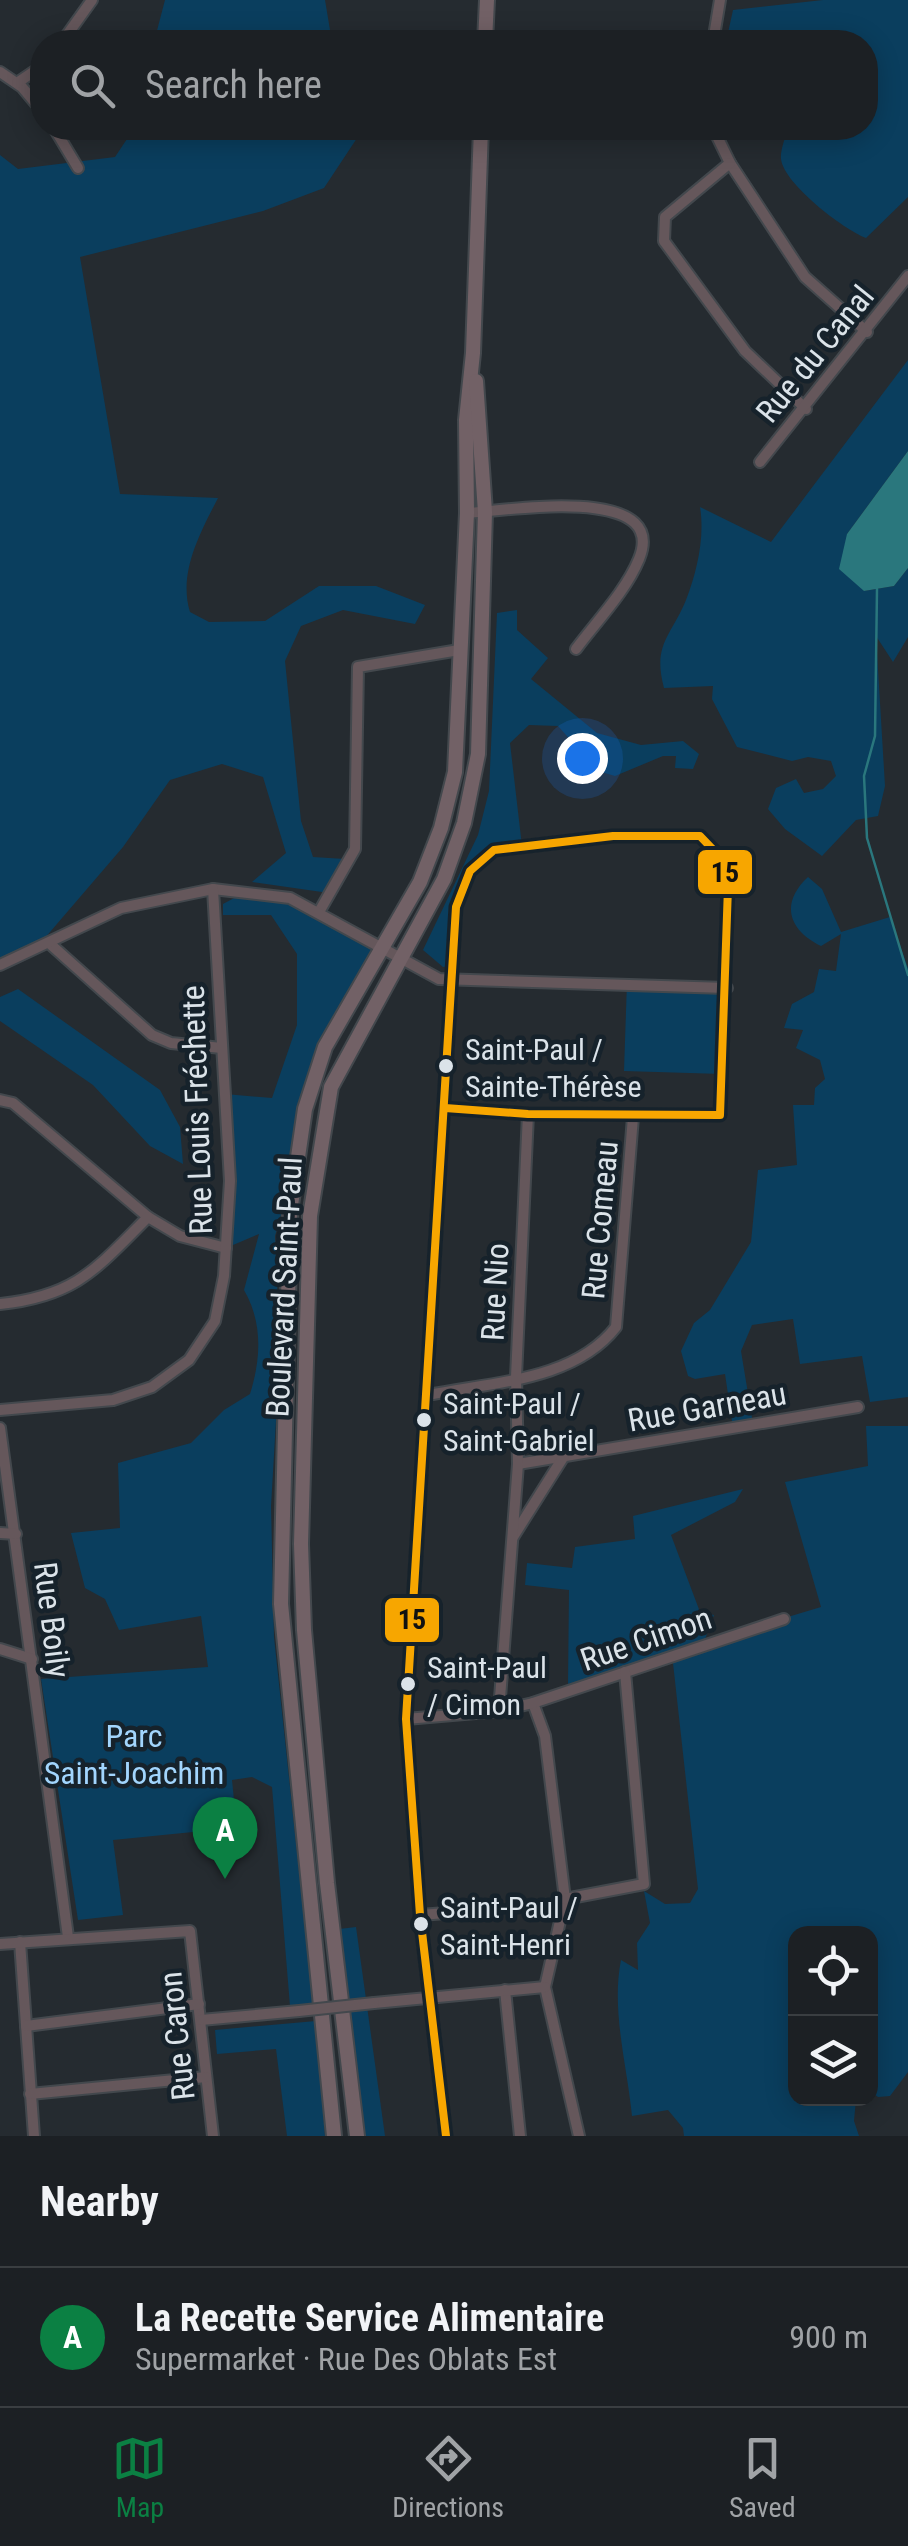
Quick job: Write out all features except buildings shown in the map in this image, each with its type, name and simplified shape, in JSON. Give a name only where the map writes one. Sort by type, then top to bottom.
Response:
[{"type":"main road","points":[[486,30],[487,0]]},
{"type":"main road","name":"Boulevard Saint-Paul","points":[[334,2136],[281,1604],[290,1212],[305,1109],[325,1048],[375,946],[420,882],[441,828],[456,772],[467,513],[466,420],[473,353],[481,140]]},
{"type":"main road","name":"Boulevard Saint-Paul","points":[[357,2136],[326,1882],[304,1630],[301,1544],[310,1216],[331,1086],[444,880],[464,823],[478,754],[485,512],[473,353]]},
{"type":"street","points":[[715,30],[720,0]]},
{"type":"street","points":[[70,30],[89,1]]},
{"type":"street","points":[[0,72],[30,98]]},
{"type":"street","points":[[17,83],[30,74]]},
{"type":"street","points":[[61,140],[78,168]]},
{"type":"street","points":[[719,140],[805,277],[867,332]]},
{"type":"street","points":[[730,163],[665,217],[664,240],[745,351],[806,408]]},
{"type":"street","name":"Rue du Canal","points":[[760,462],[908,276]]},
{"type":"street","points":[[467,513],[598,506],[620,512],[640,529],[644,540],[638,561],[576,650]]},
{"type":"street","points":[[320,912],[355,848],[358,667],[459,650]]},
{"type":"street","points":[[445,1108],[633,1117],[720,1115],[728,887],[722,859],[700,836],[613,836],[494,850],[470,871],[456,907],[406,1720],[420,1915],[446,2136]]},
{"type":"street","points":[[0,965],[122,908],[213,889],[290,898],[438,979],[727,988]]},
{"type":"street","name":"Rue Louis Fréchette","points":[[0,1410],[112,1400],[152,1387],[189,1360],[215,1321],[226,1248],[230,1182],[213,889]]},
{"type":"street","points":[[49,943],[152,1035],[171,1043],[222,1048]]},
{"type":"street","points":[[0,1100],[14,1102],[148,1217],[180,1236],[226,1248]]},
{"type":"street","name":"Rue Nio","points":[[499,1711],[518,1464],[516,1377],[528,1114]]},
{"type":"street","name":"Rue Comeau","points":[[516,1377],[568,1366],[599,1350],[616,1327],[633,1117]]},
{"type":"street","points":[[0,1304],[41,1300],[87,1278],[148,1217]]},
{"type":"street","points":[[428,1395],[516,1377]]},
{"type":"street","name":"Rue Garneau","points":[[518,1464],[858,1406]]},
{"type":"street","name":"Rue Boily","points":[[0,1428],[68,1938]]},
{"type":"street","points":[[512,1538],[564,1456]]},
{"type":"street","points":[[0,1532],[16,1534]]},
{"type":"street","name":"Rue Cimon","points":[[406,1720],[533,1704],[784,1618]]},
{"type":"street","points":[[0,1649],[32,1659]]},
{"type":"street","points":[[564,1899],[644,1884],[625,1672]]},
{"type":"street","points":[[533,1704],[546,1736],[564,1899],[546,1986],[579,2136]]},
{"type":"street","points":[[420,1915],[472,1911]]},
{"type":"street","name":"Rue Caron","points":[[68,1938],[190,1931],[213,2136]]},
{"type":"street","points":[[0,1944],[68,1938]]},
{"type":"street","points":[[20,1942],[34,2136]]},
{"type":"street","points":[[201,2020],[546,1986]]},
{"type":"street","points":[[505,1990],[520,2136]]},
{"type":"street","points":[[26,2026],[199,2004]]},
{"type":"street","points":[[30,2094],[206,2078]]},
{"type":"green space","points":[[165,0],[325,0],[330,30],[157,30]]},
{"type":"green space","points":[[823,0],[908,0],[908,197],[866,238],[830,216],[803,193],[785,169],[781,155],[785,140],[878,140],[878,30],[729,30],[733,10]]},
{"type":"green space","points":[[126,140],[356,140],[324,188],[263,211],[80,257],[120,494],[218,498],[189,568],[190,612],[209,622],[265,621],[319,586],[376,586],[425,605],[415,624],[343,610],[301,626],[285,661],[301,821],[313,857],[345,859],[329,893],[252,882],[286,853],[263,777],[222,764],[170,780],[123,847],[44,939],[0,959],[0,155],[18,169],[115,157]]},
{"type":"green space","points":[[908,360],[908,451],[847,534],[864,591],[894,586],[908,568],[908,637],[893,662],[876,636],[885,786],[878,816],[856,820],[822,856],[785,829],[768,809],[776,788],[796,779],[804,793],[823,789],[836,776],[831,761],[808,757],[792,761],[737,747],[712,699],[713,686],[664,688],[660,661],[694,578],[701,542],[700,507],[771,542]]},
{"type":"green space","points":[[517,610],[517,630],[548,658],[531,679],[597,733],[641,745],[683,741],[699,754],[693,769],[675,768],[676,756],[663,756],[615,776],[598,771],[558,726],[529,725],[510,743],[522,846],[500,851],[471,873],[458,905],[450,966],[443,967],[423,950],[478,835],[489,791],[497,613]]},
{"type":"green space","points":[[808,877],[822,889],[841,932],[890,917],[908,968],[908,1397],[870,1402],[862,1356],[800,1364],[793,1319],[752,1325],[741,1351],[753,1424],[733,1428],[725,1374],[695,1379],[688,1376],[681,1351],[694,1323],[710,1310],[751,1242],[758,1170],[797,1165],[793,1105],[814,1105],[815,1088],[825,1079],[820,1060],[796,1048],[803,1030],[784,1028],[792,1004],[814,992],[819,969],[836,971],[841,934],[821,946],[801,932],[792,915],[794,896]]},
{"type":"green space","name":"Parc Saint-Joachim","points":[[236,897],[296,905],[370,947],[373,954],[335,1021],[275,1236],[280,1352],[271,1506],[274,1637],[313,2003],[290,2006],[272,1787],[252,1777],[232,1780],[236,1820],[228,1837],[223,1829],[113,1840],[123,1915],[78,1920],[41,1679],[208,1667],[201,1616],[119,1630],[105,1599],[85,1588],[71,1533],[120,1528],[118,1463],[191,1443],[224,1410],[250,1394],[254,1381],[257,1328],[244,1290],[259,1234],[226,1248],[225,1094],[272,1098],[297,1025],[297,954],[271,915],[223,915],[223,904]]},
{"type":"green space","points":[[627,982],[725,986],[722,1074],[624,1071]]},
{"type":"green space","points":[[18,989],[160,1090],[180,1127],[183,1164],[150,1146],[93,1085],[0,1021],[0,997]]},
{"type":"green space","points":[[866,1426],[908,1426],[908,2072],[890,2096],[878,2097],[878,1926],[788,1926],[788,2106],[855,2106],[854,2121],[859,2136],[684,2136],[683,2128],[668,2110],[632,2116],[618,1998],[621,1960],[638,1970],[637,1943],[650,1923],[644,1891],[665,1904],[690,1903],[698,1889],[672,1654],[568,1684],[569,1590],[525,1585],[527,1563],[572,1568],[575,1547],[635,1539],[633,1516],[743,1489],[735,1502],[671,1535],[700,1612],[714,1615],[704,1642],[821,1607],[785,1482],[868,1466]]},
{"type":"green space","points":[[356,1927],[385,2136],[365,2136],[339,1929]]},
{"type":"green space","points":[[316,2021],[325,2136],[287,2136],[276,2049],[217,2054],[215,2030]]},
{"type":"shaded area","points":[[908,451],[908,568],[894,586],[864,591],[839,569],[847,534]]},
{"type":"waterway","points":[[877,589],[875,736],[864,776],[867,838],[908,975]]},
{"type":"transit line","name":"15","points":[[445,1108],[528,1114],[720,1115],[728,887],[722,859],[700,836],[613,836],[494,850],[470,871],[456,907],[406,1719],[420,1915],[446,2136]]},
{"type":"place","name":"Saint-Paul / Sainte-Thérèse","points":[[446,1066]]},
{"type":"place","name":"Saint-Paul / Saint-Gabriel","points":[[424,1420]]},
{"type":"place","name":"Saint-Paul / Cimon","points":[[408,1684]]},
{"type":"place","name":"La Recette Service Alimentaire","points":[[225,1879]]},
{"type":"place","name":"Saint-Paul / Saint-Henri","points":[[421,1924]]}]
